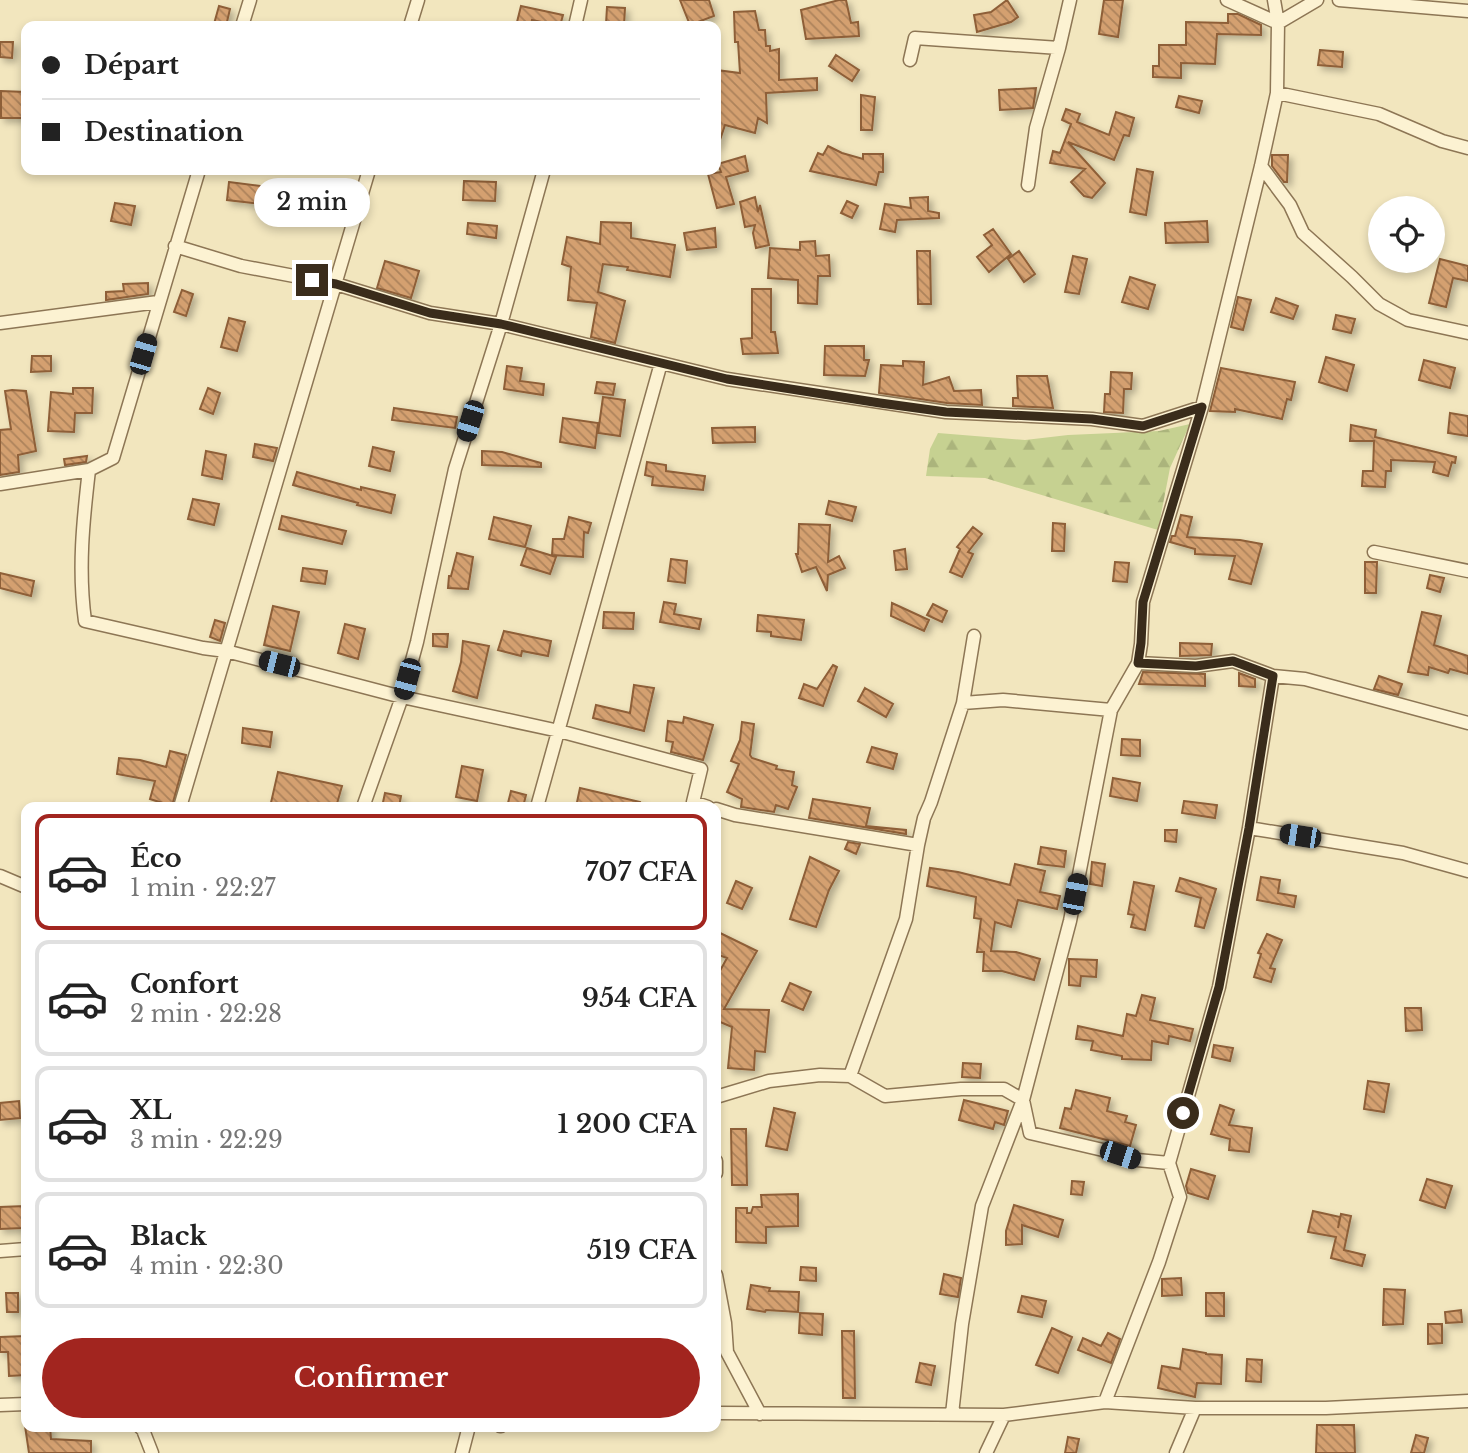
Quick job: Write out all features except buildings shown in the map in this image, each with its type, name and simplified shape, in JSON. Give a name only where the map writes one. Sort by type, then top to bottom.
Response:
[{"type":"street","points":[[244,21],[250,0]]},
{"type":"street","points":[[412,21],[418,0]]},
{"type":"street","points":[[576,21],[581,0]]},
{"type":"street","points":[[1028,185],[1036,128],[1070,0]]},
{"type":"street","points":[[1227,0],[1278,23]]},
{"type":"street","points":[[952,1414],[962,1324],[982,1206],[1023,1100],[1070,921],[1111,710],[1138,663],[1143,602],[1202,407],[1261,166],[1277,93],[1278,23],[1274,0]]},
{"type":"street","points":[[1278,23],[1317,0]]},
{"type":"street","points":[[1339,0],[1468,11]]},
{"type":"street","points":[[910,60],[915,38],[1059,48]]},
{"type":"street","points":[[1277,93],[1379,114],[1442,141],[1468,148]]},
{"type":"street","points":[[1261,166],[1290,205],[1303,233],[1379,304],[1408,320],[1468,333]]},
{"type":"street","points":[[0,484],[89,470],[113,458],[197,175]]},
{"type":"street","points":[[181,802],[368,175]]},
{"type":"street","points":[[365,802],[402,697],[455,469],[501,324],[543,175]]},
{"type":"street","points":[[175,246],[241,266],[336,284],[430,313],[501,324],[727,379],[946,412],[1092,419],[1143,426],[1202,407]]},
{"type":"street","points":[[0,323],[158,302]]},
{"type":"street","points":[[538,802],[661,363]]},
{"type":"street","points":[[89,470],[82,526],[80,585],[85,621],[226,651],[402,697],[559,731],[702,769],[693,802]]},
{"type":"street","points":[[1374,552],[1468,571]]},
{"type":"street","points":[[850,1076],[906,919],[924,818],[963,703],[974,636]]},
{"type":"street","points":[[1138,663],[1196,666],[1233,661],[1273,676],[1305,679],[1468,723]]},
{"type":"street","points":[[1105,1402],[1180,1197],[1169,1163],[1219,987],[1249,828],[1273,676]]},
{"type":"street","points":[[963,703],[1003,700],[1111,710]]},
{"type":"street","points":[[721,811],[918,845]]},
{"type":"street","points":[[1249,828],[1403,853],[1468,871]]},
{"type":"street","points":[[0,876],[21,885]]},
{"type":"street","points":[[721,1095],[769,1081],[820,1075],[850,1076],[885,1096],[961,1089],[1004,1089],[1023,1100],[1030,1133],[1137,1160],[1169,1163]]},
{"type":"street","points":[[0,1251],[21,1249]]},
{"type":"street","points":[[721,1302],[727,1352],[760,1414]]},
{"type":"street","points":[[721,1413],[1004,1415],[1105,1402],[1195,1408],[1326,1408],[1468,1401]]},
{"type":"street","points":[[0,1405],[21,1404]]},
{"type":"street","points":[[1176,1453],[1195,1408]]},
{"type":"street","points":[[986,1453],[1004,1415]]},
{"type":"street","points":[[144,1432],[152,1453]]},
{"type":"street","points":[[462,1453],[467,1432]]},
{"type":"green space","points":[[1190,424],[1170,468],[1158,530],[985,478],[926,476],[930,449],[938,433],[1025,440],[1068,435],[1159,431]]},
{"type":"route","points":[[312,280],[336,284],[430,313],[501,324],[727,379],[880,403],[946,412],[1092,419],[1143,426],[1202,407],[1143,602],[1138,663],[1196,666],[1233,661],[1273,676],[1249,828],[1219,987],[1183,1113]]}]
